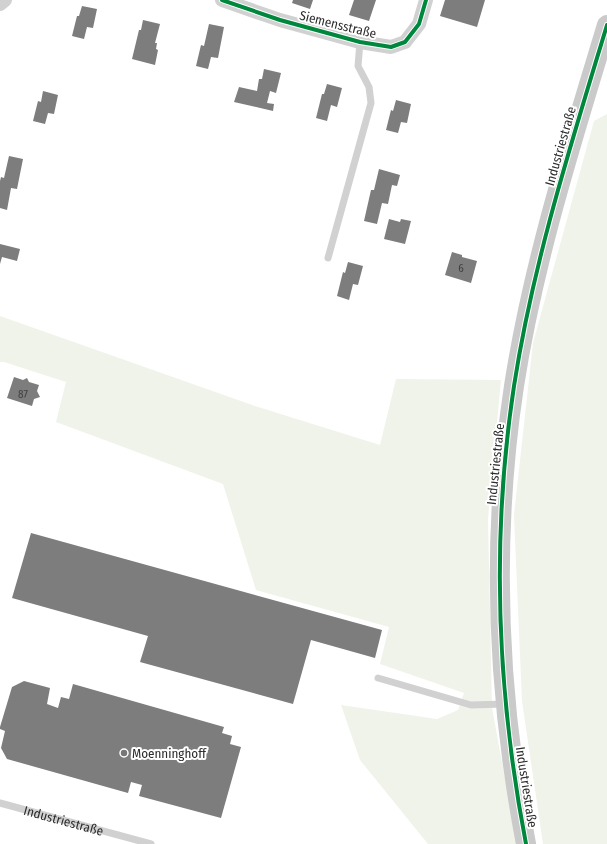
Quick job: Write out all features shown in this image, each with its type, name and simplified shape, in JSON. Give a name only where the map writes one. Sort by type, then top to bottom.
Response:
[{"type":"street","points":[[0,4],[5,0]]},
{"type":"street","name":"Siemensstraße","points":[[222,0],[280,20],[360,42],[391,47],[405,42],[419,24],[426,0]]},
{"type":"street","name":"Industriestraße","points":[[526,844],[512,764],[502,644],[500,519],[508,430],[522,341],[536,274],[554,204],[607,25]]},
{"type":"lane","name":"Siemensstraße","points":[[328,258],[370,103],[369,87],[358,66],[360,42]]},
{"type":"lane","points":[[378,678],[471,705],[506,704]]},
{"type":"lane","name":"Industriestraße","points":[[0,803],[151,844]]},
{"type":"shaded area","points":[[607,114],[607,844],[543,844],[522,701],[514,515],[533,343],[594,121]]},
{"type":"shaded area","points":[[0,316],[255,406],[380,445],[396,379],[501,380],[488,519],[492,708],[517,844],[428,844],[360,760],[341,705],[437,719],[458,710],[464,693],[380,664],[389,627],[256,590],[223,484],[56,422],[66,382],[0,362]]},
{"type":"building","points":[[293,0],[313,0],[310,9],[292,3]]},
{"type":"building","points":[[354,0],[376,0],[369,21],[349,15]]},
{"type":"building","points":[[445,0],[485,0],[477,27],[440,16]]},
{"type":"building","points":[[82,6],[97,9],[93,28],[87,27],[84,39],[72,36],[77,16],[79,16]]},
{"type":"building","points":[[143,20],[160,24],[155,43],[157,43],[156,49],[158,50],[155,65],[132,59]]},
{"type":"building","points":[[209,24],[224,27],[218,58],[211,57],[208,69],[196,66],[201,45],[204,46]]},
{"type":"building","points":[[264,69],[281,73],[276,93],[270,91],[267,103],[274,104],[273,111],[234,102],[239,87],[257,91],[259,79],[262,79]]},
{"type":"building","points":[[327,84],[342,88],[337,107],[331,105],[327,121],[316,118],[322,94],[324,94]]},
{"type":"building","points":[[43,91],[58,95],[54,114],[48,113],[45,124],[33,121],[38,101],[41,102]]},
{"type":"building","points":[[396,100],[411,104],[407,123],[401,122],[398,133],[386,130],[391,110],[393,111]]},
{"type":"building","points":[[9,156],[23,159],[17,189],[11,188],[7,210],[0,208],[0,181],[1,177],[4,178]]},
{"type":"building","points":[[379,169],[400,175],[397,186],[392,185],[388,204],[382,203],[377,224],[364,221],[371,190],[374,190]]},
{"type":"building","points":[[389,219],[400,222],[401,219],[411,221],[405,244],[384,239]]},
{"type":"building","points":[[0,244],[20,249],[17,261],[2,257],[0,264]]},
{"type":"building","points":[[452,252],[462,255],[462,257],[477,261],[471,283],[445,275]]},
{"type":"building","points":[[348,262],[363,266],[358,285],[353,284],[349,300],[337,296],[343,272],[345,273]]},
{"type":"building","points":[[14,377],[23,380],[27,378],[29,382],[39,385],[37,391],[40,397],[34,399],[32,406],[7,398]]},
{"type":"building","points":[[31,533],[382,630],[375,658],[311,640],[293,704],[140,662],[148,636],[12,598]]},
{"type":"building","name":"Moenninghoff","points":[[24,681],[50,688],[47,704],[58,708],[61,697],[69,699],[73,684],[224,727],[222,733],[232,736],[230,744],[241,747],[221,818],[139,796],[142,785],[131,782],[128,793],[7,759],[1,748],[5,731],[0,729],[0,727],[12,687]]},
{"type":"cycle path","points":[[222,0],[280,20],[360,42],[391,47],[405,42],[419,24],[426,0]]},
{"type":"cycle path","points":[[526,844],[516,787],[509,730],[503,673],[500,615],[502,500],[507,443],[514,386],[531,294],[554,204],[607,25]]},
{"type":"place","name":"Moenninghoff","points":[[124,753]]}]
